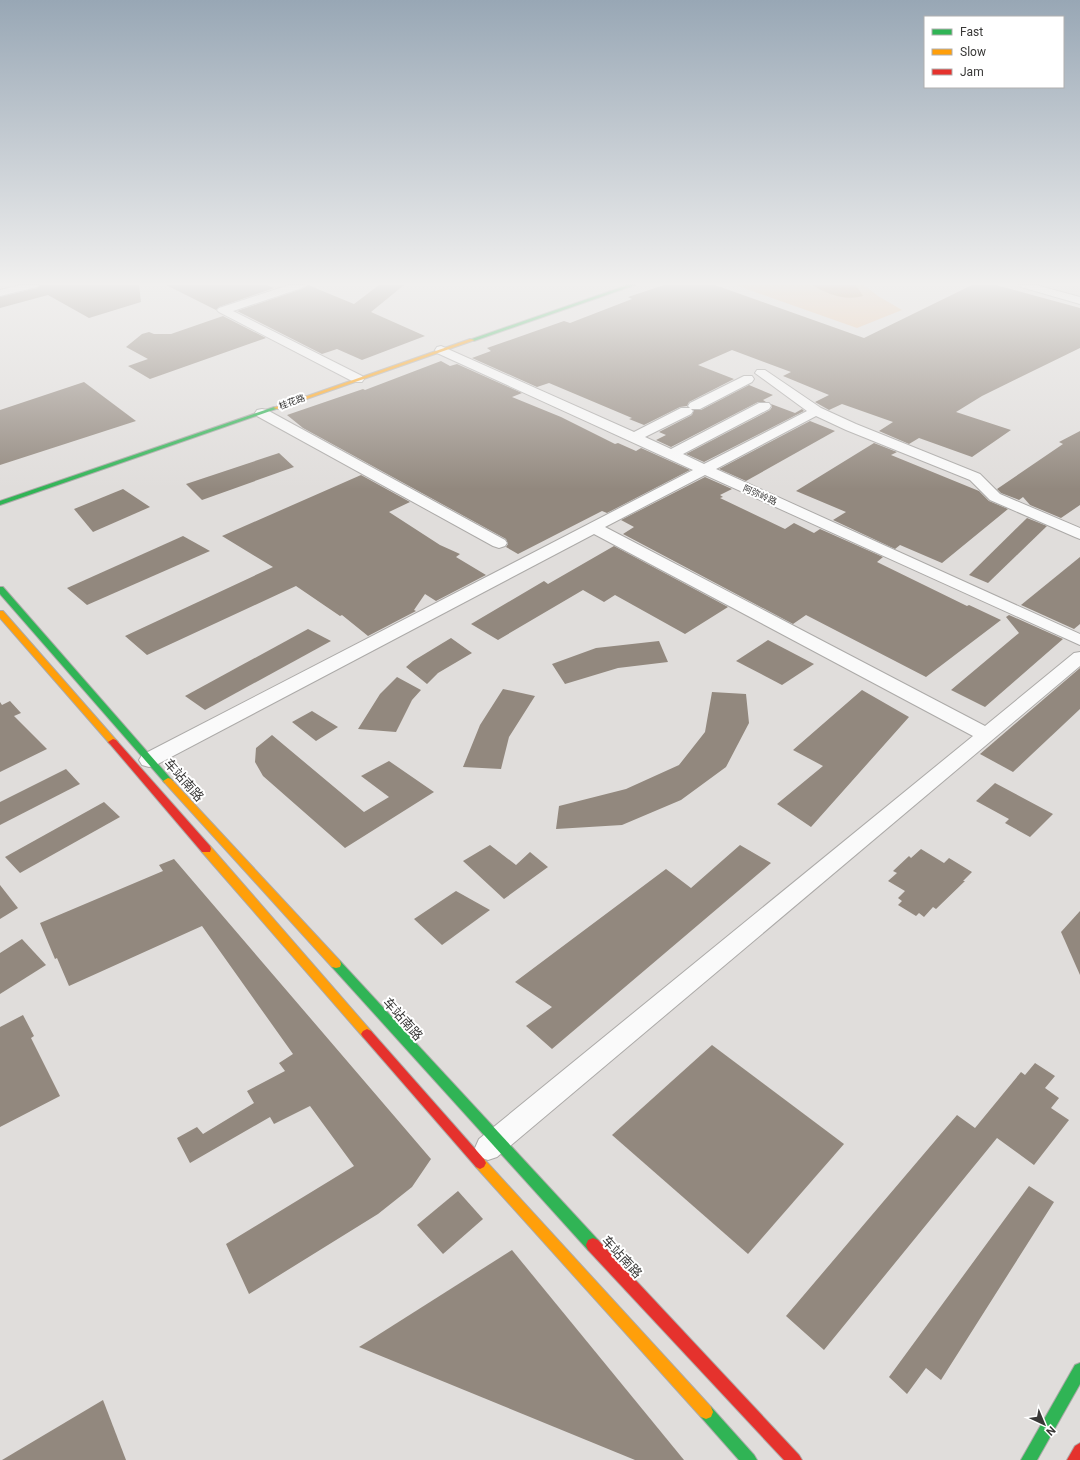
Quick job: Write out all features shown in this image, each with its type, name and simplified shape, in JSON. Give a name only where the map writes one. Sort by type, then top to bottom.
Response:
[{"type":"main road","name":"桂花路","points":[[0,503],[224,427],[252,410],[419,353]]},
{"type":"main road","name":"桂花路","points":[[354,376],[430,353]]},
{"type":"main road","points":[[0,493],[211,421],[252,410]]},
{"type":"main road","points":[[0,509],[234,427],[252,410]]},
{"type":"main road","name":"车站南路","points":[[0,589],[149,760],[497,1141],[794,1460]]},
{"type":"main road","points":[[0,613],[475,1158],[749,1460]]},
{"type":"main road","points":[[1029,1460],[1080,1370]]},
{"type":"main road","points":[[1075,1460],[1080,1451]]},
{"type":"street","points":[[309,353],[354,376]]},
{"type":"street","name":"阿弥岭路","points":[[447,353],[1080,640]]},
{"type":"street","points":[[633,438],[755,376],[784,395],[816,411],[851,427],[975,477],[995,497],[1080,534]]},
{"type":"street","points":[[671,454],[764,406]]},
{"type":"street","points":[[252,410],[499,543]]},
{"type":"street","points":[[149,760],[816,411]]},
{"type":"street","points":[[593,527],[987,734]]},
{"type":"street","points":[[475,1158],[1080,657]]},
{"type":"building","points":[[137,353],[223,353],[150,379],[128,366],[148,359]]},
{"type":"building","points":[[346,353],[380,353],[362,360]]},
{"type":"building","points":[[485,353],[725,353],[698,365],[734,379],[689,402],[687,406],[680,407],[644,425],[629,419],[632,418],[549,383],[537,387],[472,358]]},
{"type":"building","points":[[740,353],[1070,353],[982,396],[956,412],[1011,430],[972,457],[919,438],[909,444],[879,431],[893,422],[842,404],[829,410],[815,402],[829,395],[783,376],[791,372]]},
{"type":"building","points":[[441,361],[450,366],[457,364],[522,393],[512,397],[561,417],[615,444],[618,443],[636,451],[641,448],[690,470],[607,513],[602,511],[518,554],[506,547],[508,544],[506,539],[303,428],[287,415],[363,389],[365,390]]},
{"type":"building","points":[[84,382],[136,421],[0,465],[0,410]]},
{"type":"building","points":[[749,385],[773,395],[763,400],[766,402],[758,402],[671,447],[656,440],[666,435],[659,432],[692,415],[694,410],[701,410]]},
{"type":"building","points":[[771,404],[795,413],[802,409],[804,411],[704,462],[686,454],[770,410],[772,407]]},
{"type":"building","points":[[810,421],[835,431],[746,481],[719,469]]},
{"type":"building","points":[[1080,431],[1080,505],[1061,518],[1030,505],[1023,497],[1019,500],[1001,493],[997,489],[1063,444],[1059,442]]},
{"type":"building","points":[[874,443],[897,452],[891,455],[979,491],[989,501],[1008,509],[942,563],[900,545],[895,549],[833,520],[846,512],[796,491]]},
{"type":"building","points":[[279,453],[294,467],[202,500],[186,484]]},
{"type":"building","points":[[361,475],[410,502],[389,512],[440,545],[460,554],[456,557],[486,575],[436,601],[425,594],[414,610],[416,611],[368,636],[342,615],[340,616],[296,586],[147,655],[125,636],[273,567],[222,536]]},
{"type":"building","points":[[705,477],[732,489],[720,495],[723,497],[720,498],[785,529],[794,523],[814,533],[820,529],[883,557],[877,562],[967,606],[969,605],[1001,620],[926,677],[806,615],[793,624],[623,534],[634,527],[621,520]]},
{"type":"building","points":[[123,489],[150,507],[93,532],[74,509]]},
{"type":"building","points":[[1027,518],[1047,526],[988,583],[969,575]]},
{"type":"building","points":[[183,536],[210,551],[87,605],[67,588]]},
{"type":"building","points":[[614,546],[728,607],[685,634],[615,595],[604,602],[583,590],[498,640],[471,624],[544,581],[548,584]]},
{"type":"building","points":[[1080,557],[1080,624],[1074,629],[1021,605]]},
{"type":"building","points":[[1009,615],[1063,639],[985,707],[951,690],[1019,633],[1006,617]]},
{"type":"building","points":[[308,629],[331,641],[205,710],[185,696]]},
{"type":"building","points":[[451,638],[472,653],[438,673],[427,684],[406,667],[413,661]]},
{"type":"building","points":[[768,640],[814,664],[782,685],[736,661]]},
{"type":"building","points":[[659,641],[668,662],[618,668],[565,684],[552,664],[596,648]]},
{"type":"building","points":[[1080,668],[1080,709],[1013,772],[980,754]]},
{"type":"building","points":[[397,677],[421,690],[412,700],[396,732],[358,729],[380,694]]},
{"type":"building","points":[[503,689],[535,696],[509,737],[501,769],[463,767],[480,725]]},
{"type":"building","points":[[862,690],[909,717],[811,827],[777,804],[823,766],[793,750]]},
{"type":"building","points":[[712,692],[746,694],[749,723],[726,767],[681,800],[622,825],[556,829],[559,806],[626,789],[679,765],[705,732]]},
{"type":"building","points":[[10,701],[21,713],[14,716],[47,749],[0,772],[0,702],[2,705]]},
{"type":"building","points":[[312,711],[338,727],[316,741],[292,722]]},
{"type":"building","points":[[272,735],[364,812],[389,797],[361,776],[389,761],[434,792],[345,848],[263,776],[255,762],[256,748]]},
{"type":"building","points":[[66,769],[80,784],[0,825],[0,802]]},
{"type":"building","points":[[995,783],[1053,814],[1030,837],[1005,823],[1009,819],[976,801]]},
{"type":"building","points":[[104,802],[120,817],[20,873],[5,857]]},
{"type":"building","points":[[490,845],[516,865],[530,852],[548,867],[504,899],[463,861]]},
{"type":"building","points":[[740,845],[771,863],[552,1049],[526,1026],[552,1007],[515,982],[666,869],[691,888]]},
{"type":"building","points":[[921,849],[944,863],[949,858],[972,872],[963,881],[965,881],[936,909],[933,907],[924,917],[919,913],[916,916],[898,905],[902,901],[898,898],[905,891],[888,881],[897,873],[893,871],[909,856],[911,858]]},
{"type":"building","points":[[174,859],[431,1159],[412,1187],[378,1214],[249,1294],[226,1244],[354,1166],[310,1106],[274,1124],[270,1117],[190,1163],[177,1138],[197,1127],[203,1134],[254,1103],[247,1091],[285,1071],[279,1063],[293,1054],[202,926],[69,986],[57,958],[55,959],[40,923],[163,871],[159,865]]},
{"type":"building","points":[[0,885],[18,908],[0,919]]},
{"type":"building","points":[[456,891],[490,910],[442,945],[414,919]]},
{"type":"building","points":[[1080,911],[1080,975],[1061,932]]},
{"type":"building","points":[[22,939],[46,965],[0,994],[0,953]]},
{"type":"building","points":[[23,1015],[34,1036],[31,1038],[60,1096],[0,1127],[0,1027]]},
{"type":"building","points":[[712,1045],[844,1144],[748,1254],[612,1135]]},
{"type":"building","points":[[1035,1063],[1055,1076],[1045,1088],[1059,1098],[1051,1108],[1069,1120],[1034,1165],[997,1138],[824,1350],[786,1316],[957,1115],[975,1128],[1021,1072],[1025,1075]]},
{"type":"building","points":[[1029,1186],[1054,1202],[941,1380],[926,1368],[907,1394],[889,1377]]},
{"type":"building","points":[[458,1191],[483,1219],[443,1254],[417,1225]]},
{"type":"building","points":[[512,1250],[684,1460],[635,1460],[359,1347]]},
{"type":"building","points":[[103,1400],[126,1460],[2,1460]]},
{"type":"traffic: fast","points":[[0,503],[276,408]]},
{"type":"traffic: fast","points":[[0,589],[168,781]]},
{"type":"traffic: fast","points":[[336,964],[593,1245]]},
{"type":"traffic: fast","points":[[1029,1460],[1080,1370]]},
{"type":"traffic: fast","points":[[706,1412],[749,1460]]},
{"type":"traffic: slow","points":[[276,408],[434,353]]},
{"type":"traffic: slow","points":[[0,613],[113,742]]},
{"type":"traffic: slow","points":[[168,781],[336,964]]},
{"type":"traffic: slow","points":[[206,849],[367,1034]]},
{"type":"traffic: slow","points":[[480,1163],[706,1412]]},
{"type":"traffic: jam","points":[[113,742],[206,849]]},
{"type":"traffic: jam","points":[[367,1034],[480,1163]]},
{"type":"traffic: jam","points":[[593,1245],[794,1460]]},
{"type":"traffic: jam","points":[[1075,1460],[1080,1451]]}]
